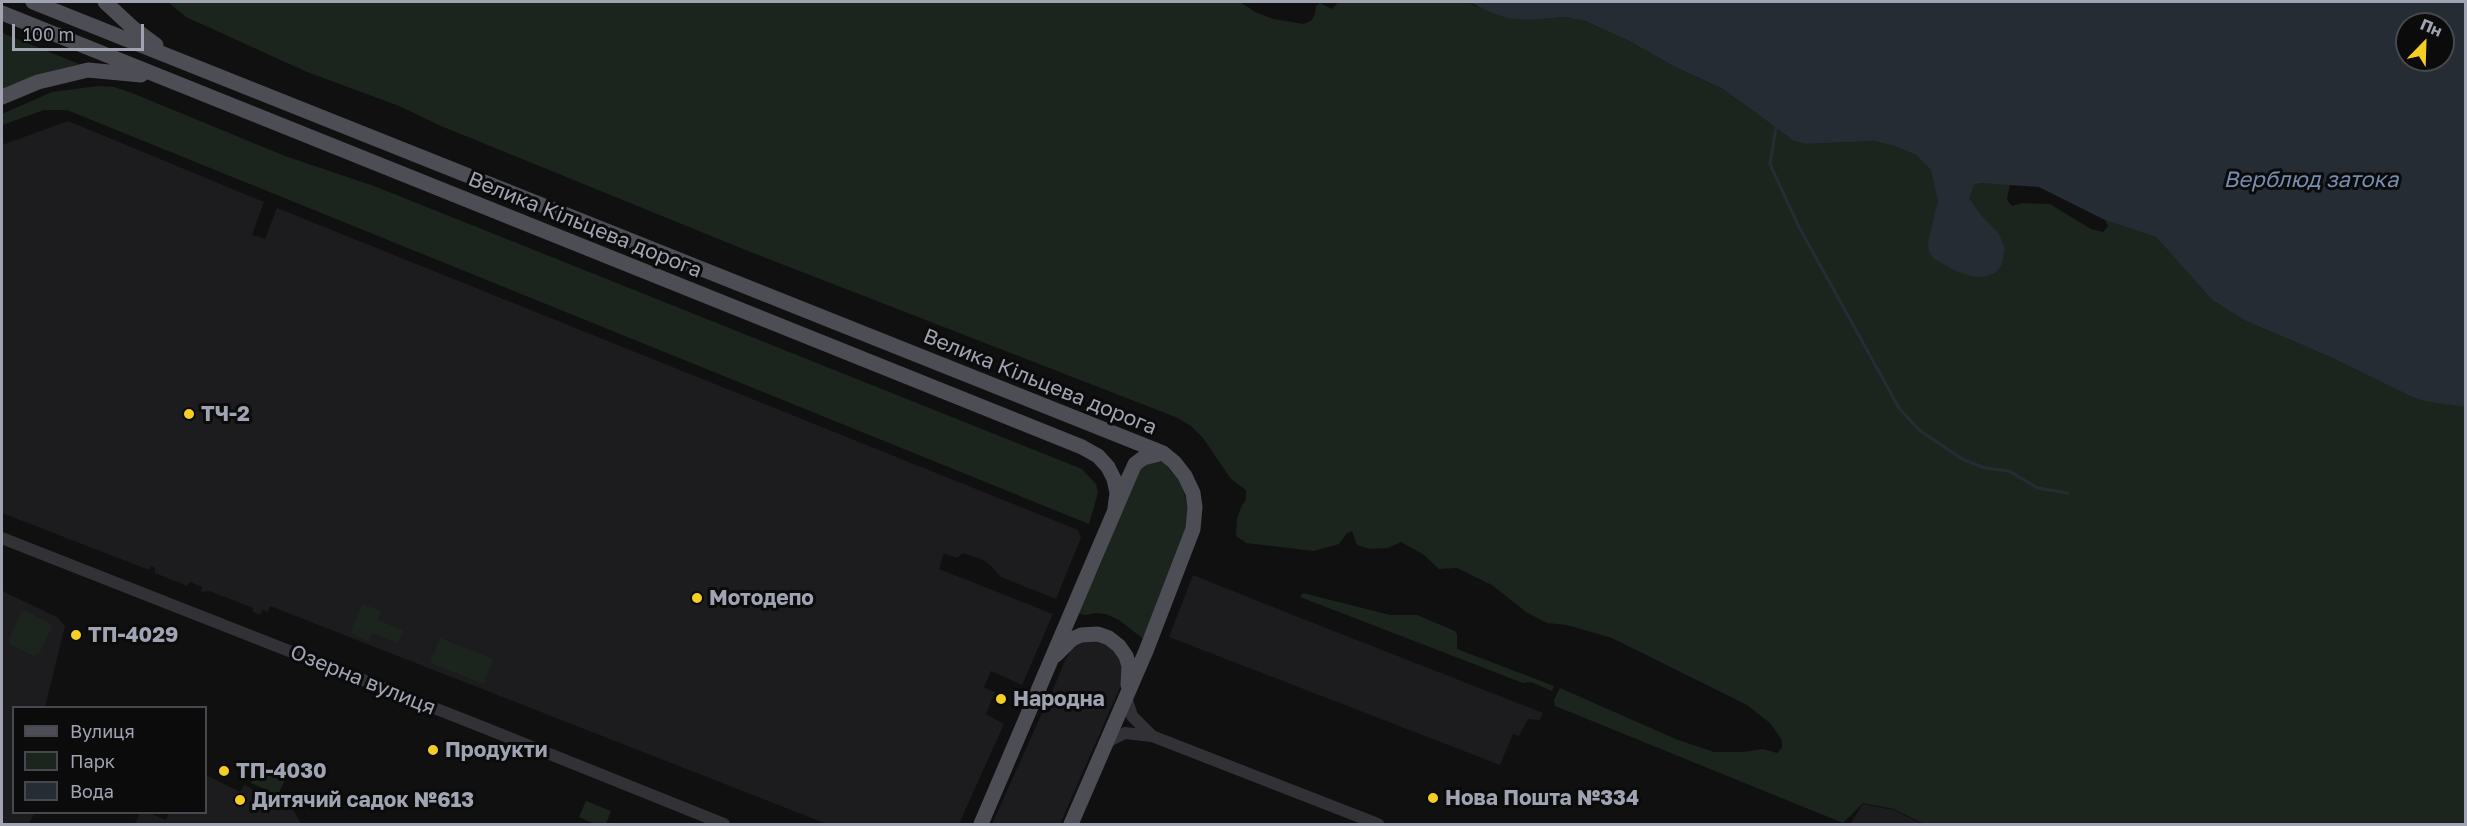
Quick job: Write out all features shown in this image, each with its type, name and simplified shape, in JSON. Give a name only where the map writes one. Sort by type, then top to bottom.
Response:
[{"type":"main road","name":"Велика Кільцева дорога","points":[[33,2],[1163,453]]},
{"type":"main road","points":[[105,2],[133,28],[189,65]]},
{"type":"main road","name":"Велика Кільцева дорога","points":[[2,13],[1082,447],[1098,456],[1108,467],[1116,486],[1114,508]]},
{"type":"main road","points":[[2,97],[38,82],[88,70],[133,74],[178,84]]},
{"type":"main road","points":[[981,825],[1114,508],[1135,465],[1149,455],[1163,453],[1181,470],[1189,484],[1195,507],[1193,529],[1109,741],[1071,825]]},
{"type":"main road","points":[[1049,665],[1072,639],[1088,634],[1109,638],[1119,646],[1129,666],[1126,697]]},
{"type":"street","name":"Озерна вулиця","points":[[2,538],[475,724],[723,825]]},
{"type":"street","points":[[1126,697],[1132,717],[1152,736]]},
{"type":"street","points":[[1109,741],[1125,733],[1152,736],[1378,825]]},
{"type":"shaded area","points":[[68,121],[264,202],[252,235],[265,239],[277,208],[1078,530],[1081,538],[1056,599],[1001,577],[983,560],[963,553],[957,558],[944,553],[939,569],[1053,614],[1022,685],[991,671],[984,687],[995,692],[986,714],[1004,724],[959,824],[827,824],[270,606],[268,612],[263,610],[260,615],[253,612],[253,608],[209,591],[201,592],[202,587],[190,582],[187,586],[155,573],[155,568],[151,566],[149,570],[2,513],[2,145]]},
{"type":"shaded area","points":[[1193,575],[1543,713],[1540,720],[1528,719],[1519,736],[1513,734],[1500,765],[1169,637]]},
{"type":"shaded area","points":[[2,591],[57,617],[65,626],[45,706],[12,706],[12,814],[34,814],[29,824],[2,824]]},
{"type":"shaded area","points":[[1087,639],[1115,644],[1125,676],[1060,824],[992,824],[1043,711],[1050,712],[1051,709],[1046,706],[1065,661],[1073,646]]},
{"type":"shaded area","name":"Дитячий садок №613","points":[[207,776],[240,792],[244,785],[293,809],[301,824],[135,824],[140,814],[151,814],[166,820],[169,814],[207,814]]},
{"type":"shaded area","points":[[1863,804],[1894,810],[1922,824],[1850,824]]},
{"type":"green space","points":[[168,2],[1240,2],[1255,12],[1273,19],[1304,24],[1311,21],[1316,6],[1320,3],[1332,9],[1338,2],[1469,2],[1475,6],[1531,20],[1565,17],[1585,21],[1723,89],[1794,141],[1806,144],[1874,141],[1894,146],[1916,155],[1931,170],[1970,193],[1974,185],[1980,183],[2010,184],[2007,200],[2012,206],[2022,203],[2050,204],[2091,229],[2103,232],[2108,226],[2105,220],[2156,237],[2212,300],[2246,321],[2328,356],[2412,397],[2465,407],[2465,824],[1924,824],[1894,809],[1863,803],[1843,823],[1555,706],[1554,700],[1560,688],[1678,740],[1714,752],[1763,749],[1777,753],[1782,748],[1782,740],[1770,723],[1747,705],[1612,638],[1567,625],[1547,623],[1526,612],[1492,585],[1457,568],[1439,569],[1424,555],[1401,542],[1388,548],[1370,549],[1357,545],[1352,531],[1347,533],[1339,544],[1314,551],[1246,543],[1236,536],[1237,519],[1246,500],[1246,490],[1231,479],[1203,438],[1191,426],[1178,418],[748,251],[441,126],[399,106],[307,72],[186,17]]},
{"type":"green space","points":[[2,33],[79,64],[38,75],[2,90]]},
{"type":"green space","points":[[98,86],[114,87],[132,93],[285,156],[374,186],[1082,469],[1096,484],[1098,493],[1089,524],[67,110],[44,110],[2,125],[2,114],[52,92]]},
{"type":"green space","points":[[1155,459],[1164,463],[1181,483],[1188,506],[1186,531],[1146,641],[1119,620],[1106,614],[1076,613],[1099,568],[1140,466]]},
{"type":"green space","points":[[1303,593],[1390,615],[1417,615],[1455,631],[1457,649],[1554,686],[1552,691],[1531,682],[1523,683],[1300,597]]},
{"type":"green space","points":[[362,604],[381,611],[378,620],[403,630],[398,643],[372,633],[368,641],[350,633]]},
{"type":"green space","points":[[25,611],[49,623],[52,627],[39,654],[34,656],[10,644],[9,639],[21,613]]},
{"type":"green space","points":[[440,638],[493,659],[484,684],[430,663]]},
{"type":"green space","points":[[260,762],[287,775],[278,795],[251,783]]},
{"type":"green space","points":[[586,801],[611,811],[606,824],[595,824],[579,817]]},
{"type":"water","name":"Верблюд затока","points":[[1469,2],[2465,2],[2465,407],[2412,397],[2328,356],[2246,321],[2212,300],[2156,237],[2105,220],[2039,187],[1980,183],[1974,185],[1969,198],[1979,213],[1999,234],[2005,249],[2001,266],[1995,273],[1983,277],[1956,271],[1934,259],[1929,252],[1928,242],[1938,201],[1931,170],[1916,155],[1874,141],[1806,144],[1794,141],[1723,89],[1585,21],[1565,17],[1531,20],[1508,18]]},
{"type":"waterway","points":[[1776,127],[1770,164],[1799,227],[1899,408],[1919,430],[1962,459],[1985,468],[2009,471],[2038,488],[2068,493]]},
{"type":"place","name":"ТЧ-2","points":[[189,414]]},
{"type":"place","name":"Мотодепо","points":[[697,598]]},
{"type":"place","name":"ТП-4029","points":[[76,635]]},
{"type":"place","name":"Народна","points":[[1001,699]]},
{"type":"place","name":"Продукти","points":[[433,750]]},
{"type":"place","name":"ТП-4030","points":[[224,771]]},
{"type":"place","name":"Нова Пошта №334","points":[[1433,798]]},
{"type":"place","name":"Дитячий садок №613","points":[[240,800]]}]
